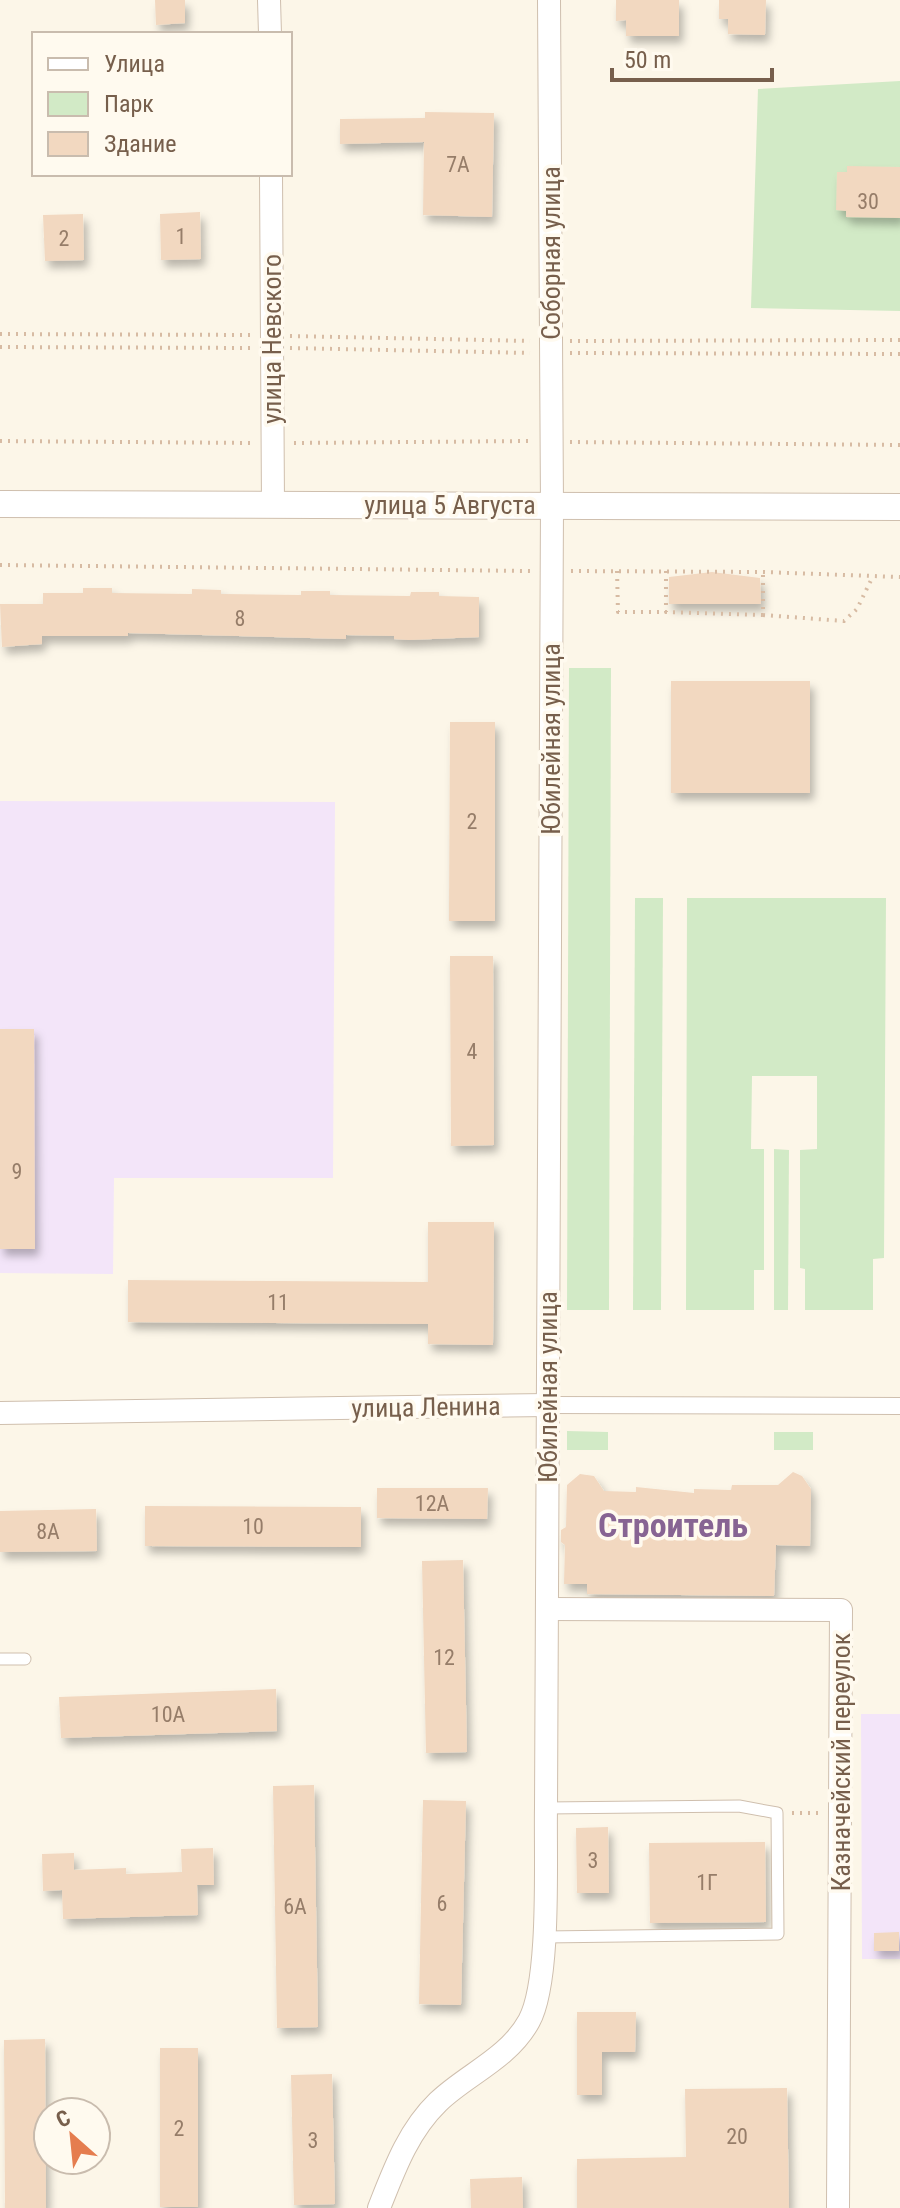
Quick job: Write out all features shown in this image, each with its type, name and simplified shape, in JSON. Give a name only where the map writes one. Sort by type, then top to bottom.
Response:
[{"type":"street","points":[[269,0],[270,32]]},
{"type":"street","name":"Соборная улица","points":[[549,0],[552,506]]},
{"type":"street","name":"улица Невского","points":[[271,176],[273,505]]},
{"type":"street","name":"улица 5 Августа","points":[[0,504],[900,507]]},
{"type":"street","name":"Юбилейная улица","points":[[379,2208],[405,2143],[438,2102],[508,2048],[530,2020],[542,1971],[546,1808],[552,506]]},
{"type":"street","name":"улица Ленина","points":[[0,1413],[548,1405],[900,1406]]},
{"type":"street","name":"Казначейский переулок","points":[[547,1609],[841,1610],[838,2208]]},
{"type":"lane","points":[[0,1659],[25,1659]]},
{"type":"lane","points":[[544,1937],[778,1934],[777,1813],[739,1806],[546,1808]]},
{"type":"path","points":[[0,334],[900,354]]},
{"type":"path","points":[[0,347],[272,342],[551,347],[900,340]]},
{"type":"path","points":[[0,441],[552,441],[900,445]]},
{"type":"path","points":[[0,565],[763,572],[900,577]]},
{"type":"path","points":[[617,571],[618,612],[763,615],[844,621],[857,609],[873,576]]},
{"type":"path","points":[[666,571],[666,612]]},
{"type":"path","points":[[763,572],[763,615]]},
{"type":"path","points":[[777,1813],[840,1813]]},
{"type":"shaded area","points":[[0,801],[335,802],[333,1178],[114,1178],[113,1274],[0,1273]]},
{"type":"shaded area","points":[[861,1714],[900,1714],[900,1959],[862,1959]]},
{"type":"green space","points":[[900,81],[900,311],[751,308],[758,89]]},
{"type":"green space","points":[[569,668],[611,668],[609,1310],[567,1310]]},
{"type":"green space","points":[[635,898],[663,898],[661,1310],[633,1310]]},
{"type":"green space","points":[[687,898],[886,898],[884,1258],[873,1259],[873,1310],[805,1310],[805,1269],[800,1268],[800,1150],[817,1149],[817,1076],[752,1076],[751,1149],[764,1149],[764,1270],[754,1270],[754,1310],[686,1310]]},
{"type":"green space","points":[[774,1149],[789,1150],[788,1310],[774,1310]]},
{"type":"green space","points":[[567,1431],[608,1432],[608,1450],[567,1450]]},
{"type":"green space","points":[[774,1432],[813,1432],[813,1450],[774,1450]]},
{"type":"building","points":[[155,0],[185,0],[185,23],[156,25]]},
{"type":"building","points":[[616,0],[679,0],[679,36],[626,36],[626,20],[616,21]]},
{"type":"building","points":[[719,0],[766,0],[765,35],[728,34],[728,19],[719,19]]},
{"type":"building","points":[[425,112],[494,113],[492,217],[423,215],[424,142],[340,144],[340,119],[425,118]]},
{"type":"building","points":[[847,166],[900,167],[900,218],[846,217],[846,211],[836,210],[837,172],[847,172]]},
{"type":"building","points":[[200,212],[201,259],[161,260],[160,214]]},
{"type":"building","points":[[83,214],[84,260],[45,261],[43,215]]},
{"type":"building","points":[[712,572],[760,578],[761,604],[669,604],[669,577]]},
{"type":"building","points":[[83,588],[112,588],[112,593],[192,594],[192,589],[221,590],[221,594],[301,595],[301,591],[330,591],[330,595],[410,596],[411,592],[439,592],[439,596],[479,597],[479,637],[409,640],[394,639],[394,636],[346,635],[346,639],[128,633],[128,636],[42,636],[42,644],[2,647],[0,604],[43,604],[43,593],[83,593]]},
{"type":"building","points":[[671,681],[810,681],[810,793],[671,793]]},
{"type":"building","points":[[450,722],[495,722],[495,921],[449,921]]},
{"type":"building","points":[[450,956],[493,956],[494,1145],[451,1146]]},
{"type":"building","points":[[0,1029],[34,1029],[35,1249],[0,1249]]},
{"type":"building","points":[[428,1222],[494,1222],[493,1345],[428,1344],[428,1324],[128,1322],[128,1280],[428,1282]]},
{"type":"building","points":[[793,1472],[802,1476],[811,1489],[810,1546],[776,1545],[774,1596],[587,1594],[587,1584],[564,1584],[565,1545],[561,1542],[561,1530],[566,1527],[567,1485],[580,1474],[594,1476],[604,1491],[636,1492],[636,1487],[694,1493],[694,1489],[731,1490],[732,1485],[778,1485]]},
{"type":"building","points":[[377,1488],[488,1488],[487,1519],[377,1518]]},
{"type":"building","points":[[145,1506],[361,1507],[361,1547],[145,1546]]},
{"type":"building","points":[[96,1509],[97,1551],[0,1552],[0,1511]]},
{"type":"building","points":[[463,1560],[467,1752],[426,1753],[422,1561]]},
{"type":"building","points":[[276,1689],[277,1731],[61,1738],[59,1697]]},
{"type":"building","points":[[314,1785],[318,2027],[277,2028],[273,1786]]},
{"type":"building","points":[[423,1800],[466,1801],[461,2005],[419,2004]]},
{"type":"building","points":[[608,1827],[609,1893],[577,1893],[576,1828]]},
{"type":"building","points":[[765,1842],[766,1922],[650,1923],[649,1843]]},
{"type":"building","points":[[213,1848],[214,1885],[197,1885],[198,1915],[63,1919],[62,1890],[43,1891],[42,1854],[74,1853],[74,1870],[126,1868],[126,1874],[182,1872],[181,1849]]},
{"type":"building","points":[[899,1932],[899,1951],[874,1951],[874,1933]]},
{"type":"building","points":[[577,2012],[636,2012],[635,2052],[602,2052],[602,2095],[577,2095]]},
{"type":"building","points":[[45,2039],[45,2096],[32,2096],[32,2176],[46,2176],[46,2208],[5,2208],[4,2040]]},
{"type":"building","points":[[160,2048],[198,2048],[198,2207],[160,2207]]},
{"type":"building","points":[[332,2074],[335,2204],[294,2205],[291,2075]]},
{"type":"building","points":[[787,2088],[789,2208],[577,2208],[577,2159],[686,2157],[685,2089]]},
{"type":"building","points":[[522,2177],[523,2208],[471,2208],[470,2179]]},
{"type":"district","name":"Строитель","points":[[673,1525]]}]
